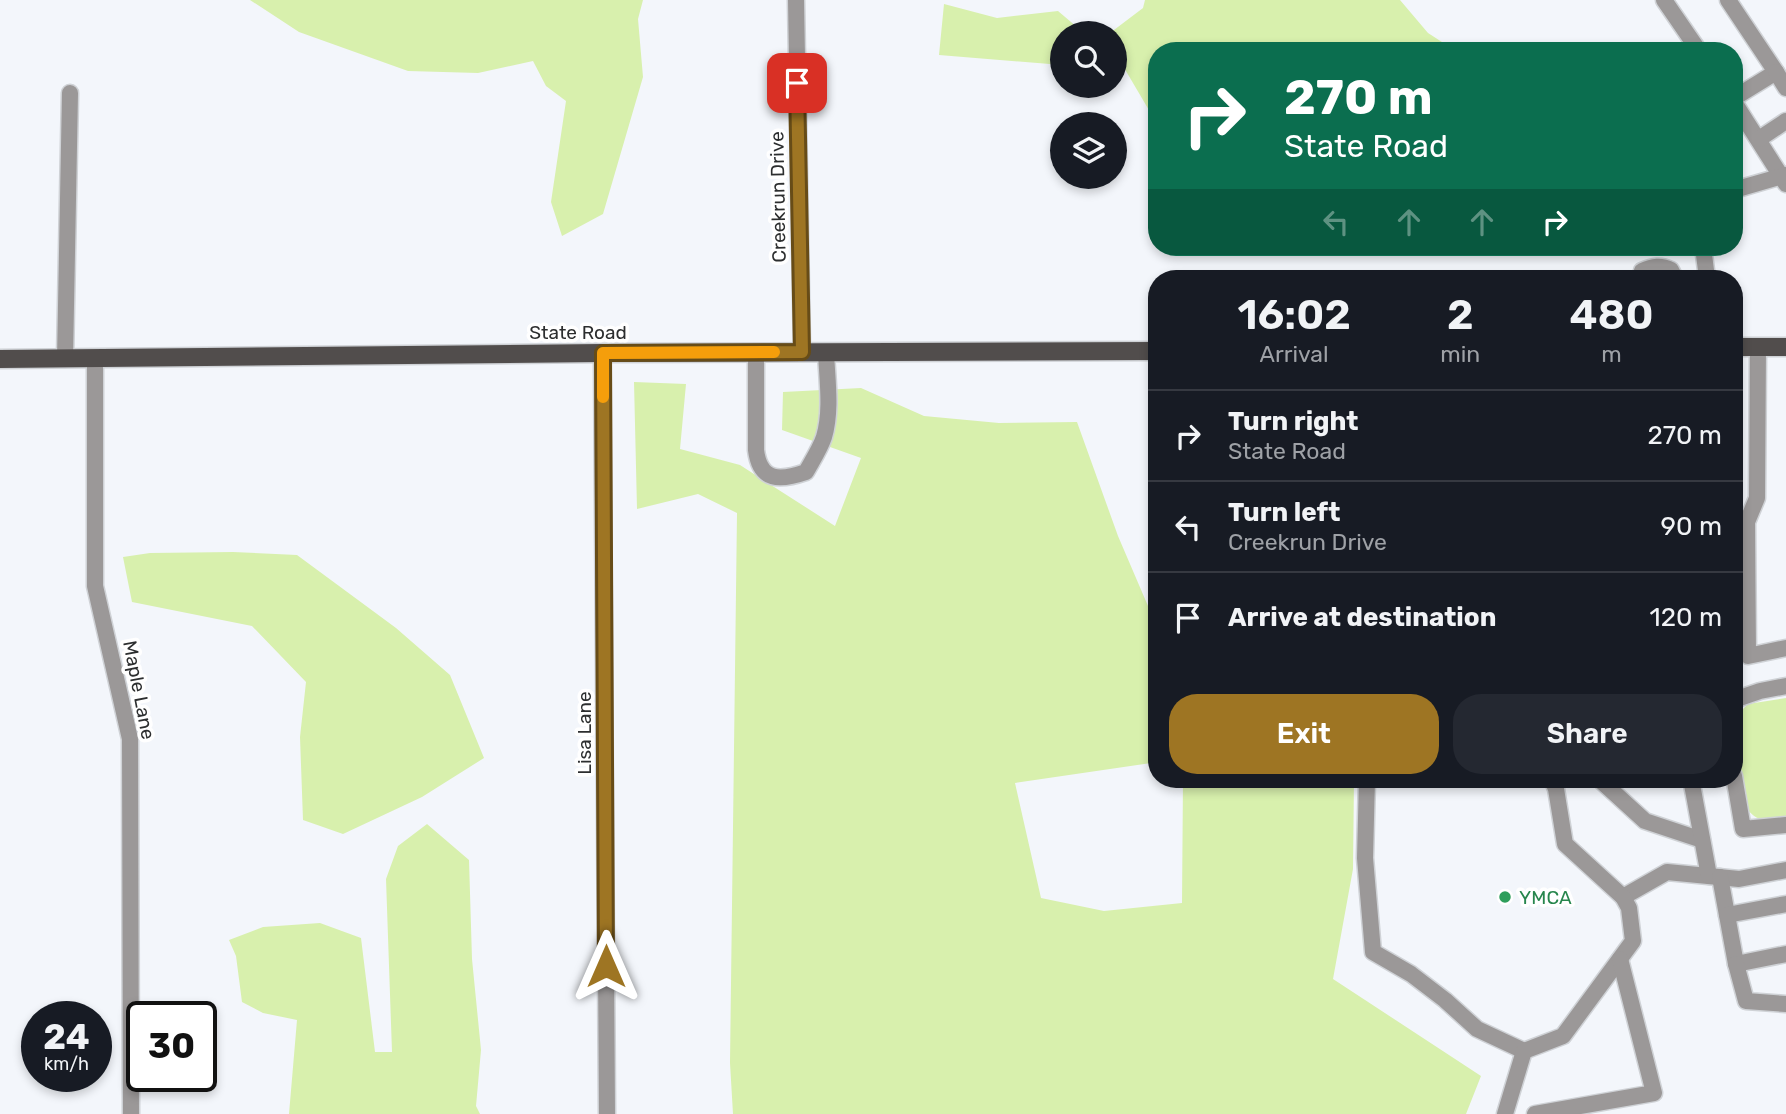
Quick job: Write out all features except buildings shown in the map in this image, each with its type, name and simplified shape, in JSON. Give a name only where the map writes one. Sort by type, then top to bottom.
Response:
[{"type":"main road","points":[[1743,347],[1786,347]]},
{"type":"main road","name":"State Road","points":[[0,359],[1148,351]]},
{"type":"street","name":"Creekrun Drive","points":[[796,0],[802,352]]},
{"type":"street","points":[[1664,0],[1693,42]]},
{"type":"street","points":[[1728,0],[1786,88]]},
{"type":"street","points":[[1743,94],[1776,72]]},
{"type":"street","points":[[65,359],[70,93]]},
{"type":"street","points":[[1743,114],[1784,178],[1743,188]]},
{"type":"street","points":[[1759,139],[1786,121]]},
{"type":"street","points":[[1644,270],[1663,266],[1671,270]]},
{"type":"street","points":[[1758,347],[1757,498],[1747,522],[1748,656],[1786,648]]},
{"type":"street","points":[[756,353],[758,466],[773,476],[791,477],[806,472],[825,433],[828,410],[826,352]]},
{"type":"street","name":"Lisa Lane","points":[[603,353],[607,1114]]},
{"type":"street","name":"Maple Lane","points":[[95,359],[95,586],[130,739],[131,1114]]},
{"type":"street","points":[[1743,697],[1786,686]]},
{"type":"street","points":[[1367,788],[1365,858],[1373,952],[1411,974],[1477,1029],[1524,1051],[1563,1036],[1633,941],[1629,908],[1623,897],[1565,844],[1556,788]]},
{"type":"street","points":[[1610,788],[1645,821],[1702,840]]},
{"type":"street","points":[[1692,788],[1702,840],[1727,915],[1746,1001],[1786,1004]]},
{"type":"street","points":[[1736,788],[1743,829],[1786,825]]},
{"type":"street","points":[[1623,897],[1667,872],[1739,879],[1786,870]]},
{"type":"street","points":[[1727,915],[1786,904]]},
{"type":"street","points":[[1736,964],[1786,954]]},
{"type":"street","points":[[1535,1114],[1654,1093],[1620,959]]},
{"type":"street","points":[[1505,1114],[1524,1051]]},
{"type":"green space","points":[[250,0],[643,0],[638,19],[643,77],[603,214],[562,236],[551,202],[566,101],[546,86],[533,61],[478,73],[408,71],[299,32]]},
{"type":"green space","points":[[1145,0],[1400,0],[1428,33],[1442,42],[1148,42],[1148,108],[1127,73],[1126,21],[1143,8]]},
{"type":"green space","points":[[944,4],[997,18],[1058,11],[1070,21],[1050,21],[1050,64],[939,55]]},
{"type":"green space","points":[[634,382],[686,384],[680,449],[740,465],[835,526],[861,458],[782,430],[783,392],[861,388],[924,416],[999,423],[1077,422],[1118,536],[1148,606],[1148,763],[1015,783],[1041,898],[1104,911],[1182,903],[1183,788],[1354,788],[1353,869],[1333,979],[1481,1076],[1466,1114],[733,1114],[730,1063],[737,513],[698,494],[637,509]]},
{"type":"green space","points":[[233,552],[297,555],[396,628],[450,675],[484,758],[422,797],[343,834],[303,820],[300,737],[306,682],[252,626],[132,602],[123,557],[150,553]]},
{"type":"green space","points":[[1786,698],[1786,816],[1760,819],[1747,809],[1743,788],[1743,709],[1748,704]]},
{"type":"green space","points":[[427,824],[469,860],[472,959],[481,1050],[476,1106],[480,1114],[289,1114],[297,1020],[263,1013],[242,1002],[236,956],[229,940],[263,927],[320,923],[361,938],[375,1052],[392,1052],[386,879],[398,846]]},
{"type":"slow traffic","points":[[603,397],[603,353],[774,352]]},
{"type":"place","name":"YMCA","points":[[1505,897]]},
{"type":"route","points":[[606,966],[603,353],[802,352],[797,83]]}]
